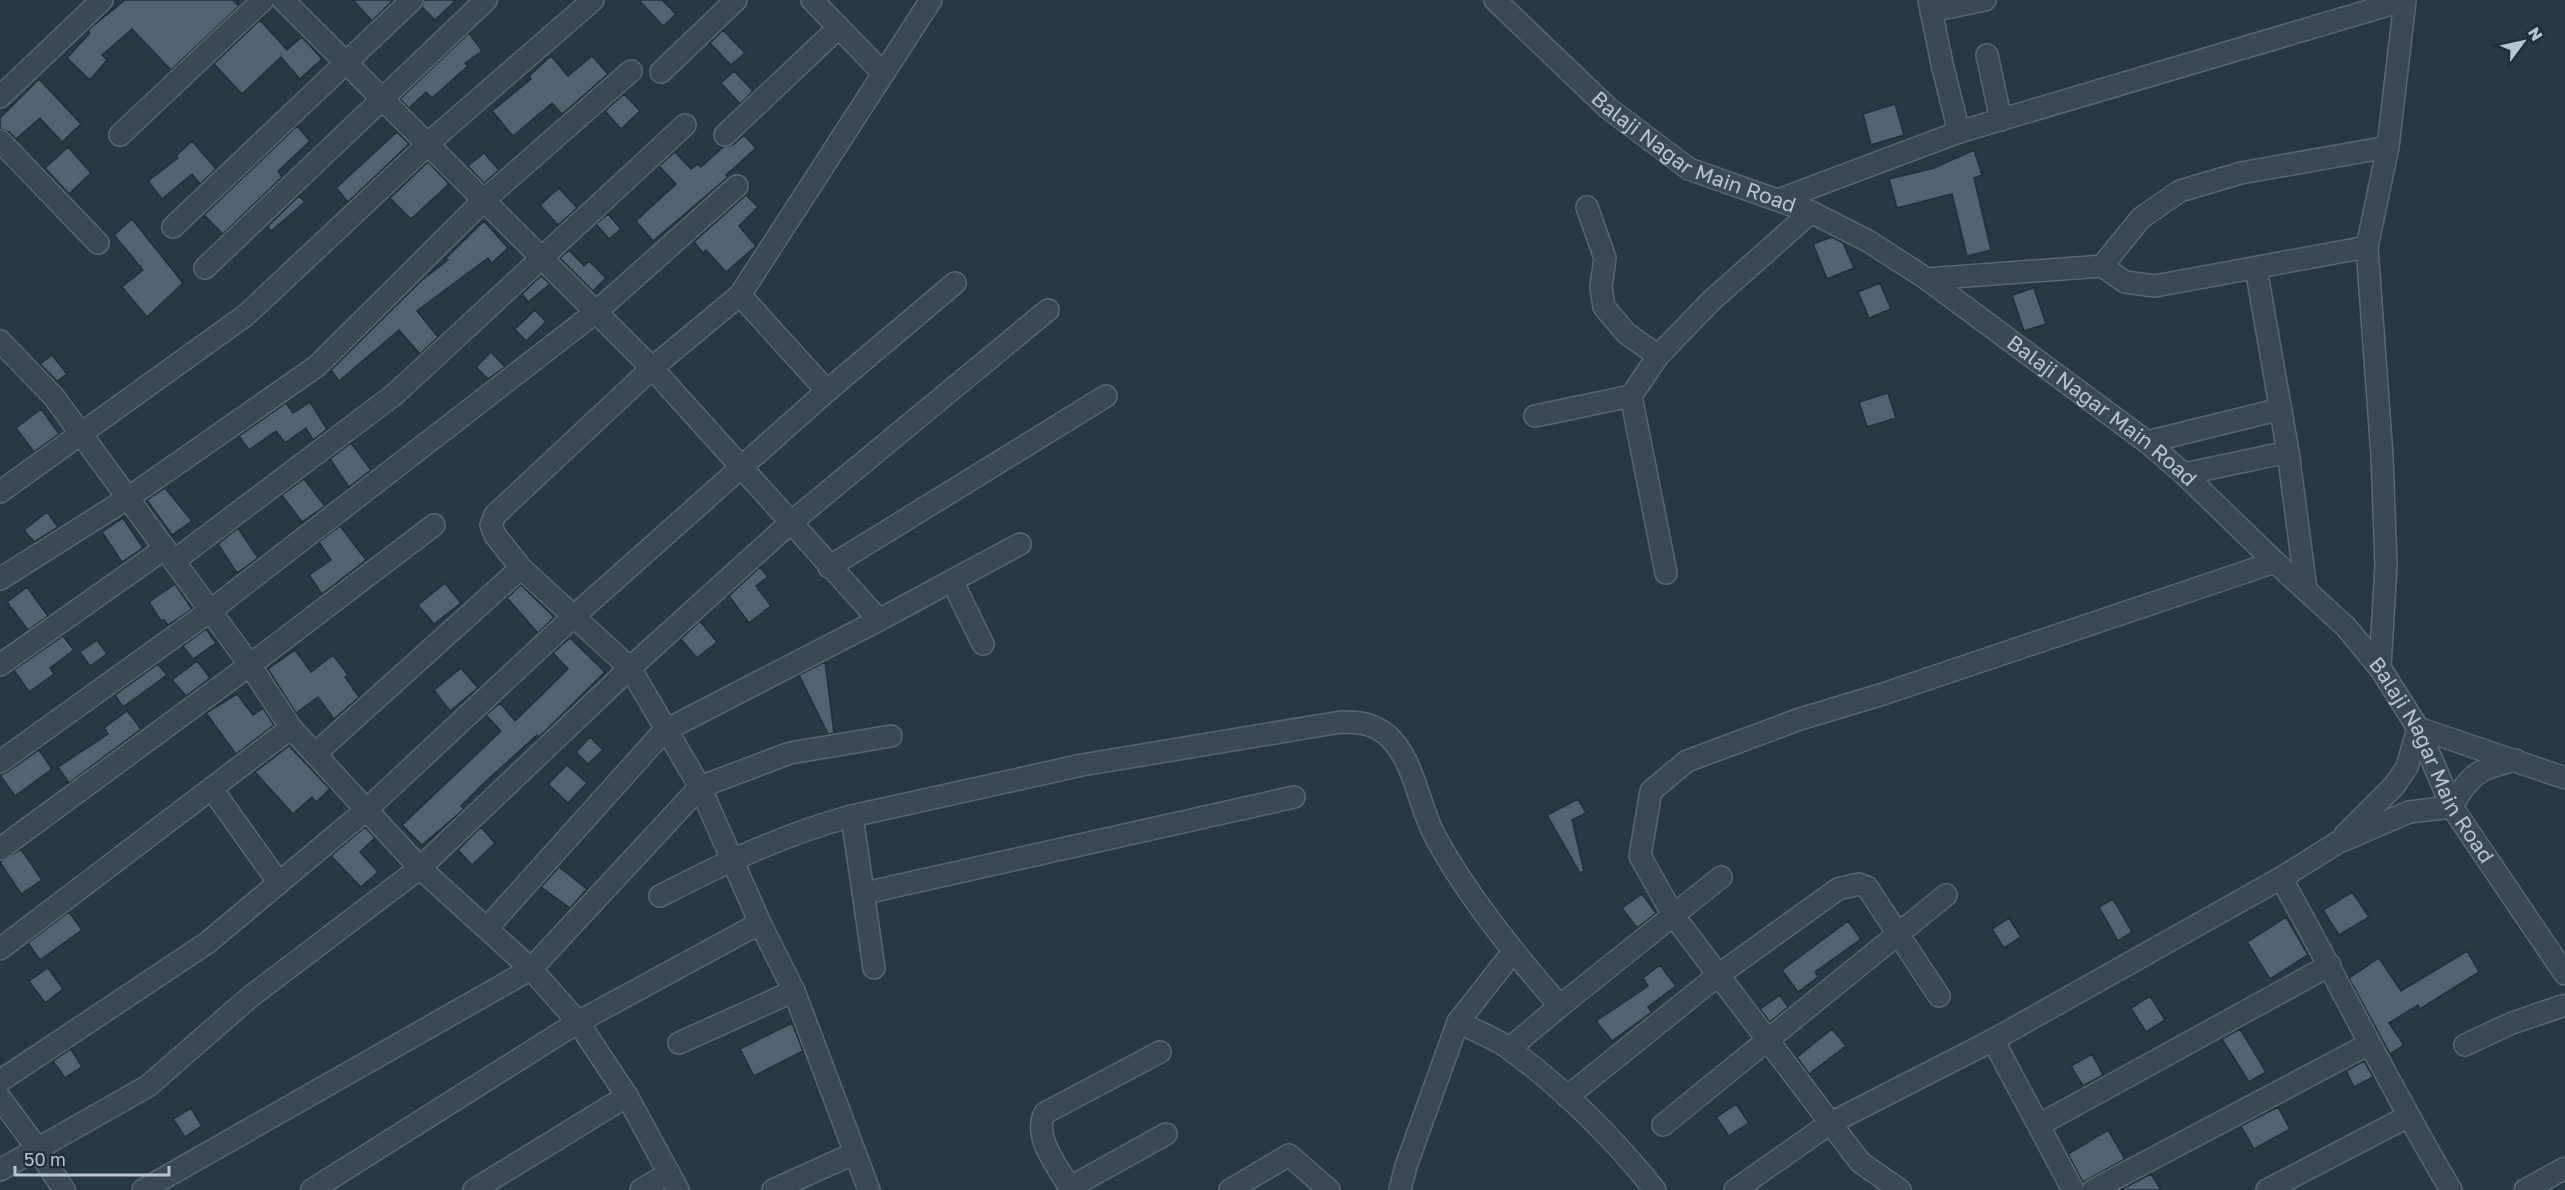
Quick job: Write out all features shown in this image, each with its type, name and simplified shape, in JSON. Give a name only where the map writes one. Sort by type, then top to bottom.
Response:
[{"type":"street","points":[[0,97],[102,0]]},
{"type":"street","points":[[120,135],[263,0]]},
{"type":"street","points":[[283,0],[652,368],[744,468],[789,524],[879,620]]},
{"type":"street","points":[[173,227],[412,0]]},
{"type":"street","points":[[205,268],[486,0]]},
{"type":"street","points":[[0,492],[246,315],[429,146],[440,133],[593,0]]},
{"type":"street","points":[[661,72],[736,0]]},
{"type":"street","points":[[812,0],[883,72]]},
{"type":"street","points":[[869,1190],[795,991],[760,923],[700,787],[664,731],[630,668],[520,568],[495,535],[491,525],[495,515],[652,368],[740,295],[931,0]]},
{"type":"street","name":"Balaji Nagar Main Road","points":[[1495,0],[1608,108],[1689,169],[1811,212],[1869,241],[1927,279],[2146,442],[2184,474],[2346,627],[2380,668],[2418,728],[2452,807],[2565,974]]},
{"type":"street","points":[[1959,132],[1930,5],[1985,0]]},
{"type":"street","points":[[1778,200],[1959,132],[2405,0],[2388,147],[2367,248],[2382,456],[2386,565],[2380,668]]},
{"type":"street","points":[[725,135],[838,28]]},
{"type":"street","points":[[1987,55],[2001,120]]},
{"type":"street","points":[[0,579],[128,498],[317,366],[483,201],[631,71]]},
{"type":"street","points":[[0,665],[169,555],[395,394],[685,125]]},
{"type":"street","points":[[0,141],[98,243]]},
{"type":"street","points":[[2102,266],[2141,218],[2180,191],[2241,173],[2388,147]]},
{"type":"street","points":[[0,762],[210,611],[596,312],[737,186]]},
{"type":"street","points":[[1587,207],[1605,258],[1601,287],[1604,307],[1626,333],[1658,357]]},
{"type":"street","points":[[1666,573],[1632,396],[1658,357],[1711,301],[1811,212]]},
{"type":"street","points":[[1927,279],[2102,266],[2125,282],[2142,286],[2367,248]]},
{"type":"street","points":[[2256,268],[2288,453],[2306,589]]},
{"type":"street","points":[[0,1081],[207,943],[279,883],[365,811],[573,617],[744,468],[827,391],[955,283]]},
{"type":"street","points":[[740,295],[827,391]]},
{"type":"street","points":[[0,1170],[148,1086],[250,997],[420,868],[630,668],[789,524],[1048,310]]},
{"type":"street","points":[[0,341],[54,397],[250,666],[291,728],[316,753],[365,811],[420,868],[488,927],[531,969],[578,1022],[627,1096],[674,1182],[641,1190]]},
{"type":"street","points":[[829,567],[1106,396]]},
{"type":"street","points":[[1535,416],[1632,396]]},
{"type":"street","points":[[2146,442],[2281,409]]},
{"type":"street","points":[[2184,474],[2288,453]]},
{"type":"street","points":[[0,849],[250,666],[434,525]]},
{"type":"street","points":[[488,927],[664,731],[1020,544]]},
{"type":"street","points":[[1900,1190],[1860,1162],[1673,915],[1640,855],[1651,792],[1687,760],[1800,719],[1883,694],[2275,562]]},
{"type":"street","points":[[316,753],[520,568]]},
{"type":"street","points":[[952,581],[983,644]]},
{"type":"street","points":[[660,896],[732,859],[818,825],[852,816],[1082,765],[1341,722],[1365,722],[1387,736],[1404,758],[1420,805],[1436,838],[1513,952],[1560,1006]]},
{"type":"street","points":[[0,949],[291,728]]},
{"type":"street","points":[[2337,843],[2394,786],[2407,767],[2418,728],[2565,778]]},
{"type":"street","points":[[143,1190],[531,969],[700,787],[790,753],[891,735]]},
{"type":"street","points":[[1735,1190],[1829,1124],[1993,1040],[2281,878],[2337,843],[2409,812],[2452,807],[2464,784],[2478,773],[2516,760]]},
{"type":"street","points":[[212,789],[279,883]]},
{"type":"street","points":[[865,893],[1294,797]]},
{"type":"street","points":[[852,816],[865,893],[874,968]]},
{"type":"street","points":[[1510,1048],[1721,877]]},
{"type":"street","points":[[2281,878],[2330,965],[2407,1117],[2451,1190]]},
{"type":"street","points":[[1567,1097],[1717,976],[1838,889],[1849,885],[1867,887],[1939,996]]},
{"type":"street","points":[[1663,1125],[1947,895]]},
{"type":"street","points":[[312,1190],[578,1022],[760,923]]},
{"type":"street","points":[[1400,1190],[1406,1166],[1458,1022],[1513,952]]},
{"type":"street","points":[[2039,1125],[2330,965]]},
{"type":"street","points":[[679,1043],[795,991]]},
{"type":"street","points":[[2465,1045],[2512,1023],[2565,1005]]},
{"type":"street","points":[[1458,1022],[1510,1048],[1567,1097],[1630,1159],[1655,1190]]},
{"type":"street","points":[[1993,1040],[2073,1190]]},
{"type":"street","points":[[2093,1190],[2369,1044]]},
{"type":"street","points":[[1160,1052],[1045,1113],[1040,1123],[1040,1134],[1070,1189],[1166,1134]]},
{"type":"street","points":[[474,1190],[627,1096]]},
{"type":"street","points":[[0,1098],[37,1148],[64,1190]]},
{"type":"street","points":[[2267,1190],[2407,1117]]},
{"type":"street","points":[[773,1190],[855,1153]]},
{"type":"street","points":[[1230,1190],[1289,1155],[1329,1190]]},
{"type":"street","points":[[2525,1190],[2565,1168]]},
{"type":"building","points":[[125,0],[233,0],[239,6],[171,70],[132,29],[102,55],[107,60],[90,80],[67,58],[90,33],[88,30]]},
{"type":"building","points":[[353,0],[393,0],[372,21]]},
{"type":"building","points":[[424,0],[456,0],[435,20],[422,7]]},
{"type":"building","points":[[639,0],[662,0],[676,14],[663,26]]},
{"type":"building","points":[[260,20],[287,50],[302,37],[322,59],[300,79],[281,57],[242,94],[214,64]]},
{"type":"building","points":[[723,30],[745,53],[731,65],[710,43]]},
{"type":"building","points":[[469,33],[482,51],[465,63],[468,66],[432,98],[426,92],[409,108],[400,99]]},
{"type":"building","points":[[551,56],[568,76],[592,56],[608,74],[562,114],[552,103],[513,136],[492,111],[531,79],[529,76]]},
{"type":"building","points":[[734,71],[753,91],[740,104],[721,83]]},
{"type":"building","points":[[39,79],[81,124],[62,142],[40,118],[16,139],[9,132],[0,129],[0,118]]},
{"type":"building","points":[[624,94],[640,111],[621,129],[605,111]]},
{"type":"building","points":[[1895,104],[1904,135],[1871,145],[1863,114]]},
{"type":"building","points":[[297,126],[310,141],[278,171],[282,177],[223,234],[204,215]]},
{"type":"building","points":[[397,132],[409,144],[348,202],[336,188]]},
{"type":"building","points":[[744,135],[756,148],[726,175],[728,177],[653,241],[636,221],[676,184],[659,166],[675,152],[691,169],[698,164],[701,167],[723,147],[733,145]]},
{"type":"building","points":[[192,141],[216,169],[200,184],[192,174],[162,199],[148,181],[178,158],[176,156]]},
{"type":"building","points":[[68,147],[91,173],[69,194],[45,168]]},
{"type":"building","points":[[1974,150],[1982,175],[1974,178],[1991,250],[1967,256],[1952,194],[1897,208],[1889,179],[1934,168]]},
{"type":"building","points":[[484,153],[499,170],[484,183],[468,166]]},
{"type":"building","points":[[428,162],[449,184],[411,219],[390,198]]},
{"type":"building","points":[[559,188],[577,208],[558,225],[540,205]]},
{"type":"building","points":[[746,195],[758,207],[739,226],[756,246],[726,272],[706,250],[703,253],[694,242]]},
{"type":"building","points":[[299,196],[305,202],[271,231],[267,227]]},
{"type":"building","points":[[608,214],[621,229],[609,239],[596,224]]},
{"type":"building","points":[[132,219],[183,283],[147,317],[122,287],[143,270],[114,235]]},
{"type":"building","points":[[484,221],[508,248],[492,263],[488,258],[417,311],[438,337],[420,354],[399,330],[339,381],[331,370],[422,280],[448,260],[446,258]]},
{"type":"building","points":[[1832,237],[1843,243],[1854,268],[1827,279],[1813,244]]},
{"type":"building","points":[[569,250],[584,266],[589,261],[606,278],[593,291],[560,258]]},
{"type":"building","points":[[541,276],[550,284],[528,302],[522,294]]},
{"type":"building","points":[[1880,283],[1891,309],[1869,318],[1858,292]]},
{"type":"building","points":[[2034,288],[2046,324],[2024,331],[2012,295]]},
{"type":"building","points":[[535,310],[546,322],[526,341],[515,329]]},
{"type":"building","points":[[491,352],[505,367],[488,379],[476,367]]},
{"type":"building","points":[[52,355],[67,374],[57,381],[40,364]]},
{"type":"building","points":[[1888,393],[1896,418],[1867,427],[1859,402]]},
{"type":"building","points":[[310,402],[327,429],[313,440],[306,428],[285,443],[276,431],[249,450],[239,436],[286,403],[293,413]]},
{"type":"building","points":[[41,409],[59,434],[34,452],[16,428]]},
{"type":"building","points":[[351,443],[371,470],[349,487],[330,459]]},
{"type":"building","points":[[304,479],[325,506],[302,522],[282,495]]},
{"type":"building","points":[[165,488],[192,521],[172,535],[147,500]]},
{"type":"building","points":[[47,512],[58,527],[34,542],[24,530]]},
{"type":"building","points":[[123,518],[143,548],[122,562],[102,532]]},
{"type":"building","points":[[340,526],[366,560],[322,594],[309,575],[331,560],[319,542]]},
{"type":"building","points":[[238,528],[258,558],[237,573],[218,544]]},
{"type":"building","points":[[760,567],[768,577],[756,586],[771,606],[749,623],[729,596]]},
{"type":"building","points":[[445,583],[461,603],[434,624],[418,605]]},
{"type":"building","points":[[175,584],[192,609],[168,625],[164,620],[161,621],[149,602]]},
{"type":"building","points":[[521,585],[554,617],[538,633],[507,598]]},
{"type":"building","points":[[27,587],[48,616],[28,630],[7,602]]},
{"type":"building","points":[[700,621],[717,642],[697,658],[681,639]]},
{"type":"building","points":[[206,629],[216,643],[193,659],[183,646]]},
{"type":"building","points":[[63,636],[74,650],[50,668],[54,674],[29,692],[14,670]]},
{"type":"building","points":[[570,638],[605,672],[539,737],[537,735],[483,784],[461,806],[464,809],[422,845],[402,825],[501,731],[486,715],[500,703],[515,721],[568,669],[553,653]]},
{"type":"building","points":[[97,640],[107,654],[90,666],[80,652]]},
{"type":"building","points":[[295,650],[311,672],[333,655],[348,675],[345,677],[359,697],[334,719],[318,697],[296,713],[268,669]]},
{"type":"building","points":[[197,661],[210,678],[186,696],[172,680]]},
{"type":"building","points":[[825,662],[834,733],[828,734],[799,675]]},
{"type":"building","points":[[158,664],[167,675],[123,707],[115,695]]},
{"type":"building","points":[[461,668],[478,688],[450,711],[434,690]]},
{"type":"building","points":[[237,694],[253,715],[263,708],[274,725],[236,754],[206,713]]},
{"type":"building","points":[[127,711],[141,729],[69,783],[58,767],[108,734],[104,728]]},
{"type":"building","points":[[590,737],[603,750],[588,764],[576,752]]},
{"type":"building","points":[[289,746],[330,789],[316,802],[312,797],[293,814],[255,772]]},
{"type":"building","points":[[39,750],[52,769],[15,796],[0,775]]},
{"type":"building","points":[[567,765],[587,783],[568,803],[548,784]]},
{"type":"building","points":[[1578,799],[1586,813],[1572,820],[1584,871],[1580,873],[1547,815]]},
{"type":"building","points":[[365,827],[375,838],[360,852],[378,872],[361,887],[331,856]]},
{"type":"building","points":[[481,827],[495,843],[472,865],[458,850]]},
{"type":"building","points":[[21,849],[42,880],[21,894],[0,862]]},
{"type":"building","points":[[559,867],[587,889],[570,908],[541,887]]},
{"type":"building","points":[[2352,892],[2369,917],[2339,935],[2323,910]]},
{"type":"building","points":[[1642,894],[1656,913],[1637,928],[1622,908]]},
{"type":"building","points":[[2113,899],[2132,932],[2118,941],[2099,907]]},
{"type":"building","points":[[69,912],[82,930],[40,960],[28,943]]},
{"type":"building","points":[[2286,917],[2308,955],[2270,979],[2247,942]]},
{"type":"building","points":[[2009,918],[2021,937],[2004,948],[1992,929]]},
{"type":"building","points":[[1848,921],[1861,939],[1815,972],[1818,977],[1798,992],[1782,970]]},
{"type":"building","points":[[2467,951],[2479,972],[2420,1009],[2418,1005],[2389,1023],[2404,1045],[2390,1054],[2349,978],[2379,958],[2401,991]]},
{"type":"building","points":[[1660,965],[1676,986],[1648,1007],[1652,1012],[1612,1041],[1596,1021],[1648,986],[1643,978]]},
{"type":"building","points":[[48,968],[63,989],[45,1003],[29,981]]},
{"type":"building","points":[[1780,995],[1788,1007],[1770,1022],[1760,1009]]},
{"type":"building","points":[[2150,996],[2165,1020],[2146,1032],[2131,1008]]},
{"type":"building","points":[[792,1023],[803,1051],[754,1076],[740,1049]]},
{"type":"building","points":[[1832,1029],[1846,1046],[1809,1074],[1797,1057]]},
{"type":"building","points":[[2240,1029],[2266,1072],[2249,1082],[2222,1039]]},
{"type":"building","points":[[71,1049],[82,1067],[65,1078],[53,1061]]},
{"type":"building","points":[[2092,1054],[2103,1075],[2083,1086],[2071,1066]]},
{"type":"building","points":[[2364,1061],[2373,1077],[2354,1087],[2346,1071]]},
{"type":"building","points":[[1736,1104],[1749,1123],[1729,1136],[1716,1117]]},
{"type":"building","points":[[2278,1107],[2290,1129],[2254,1149],[2241,1126]]},
{"type":"building","points":[[191,1108],[202,1126],[185,1137],[173,1119]]},
{"type":"building","points":[[2108,1130],[2125,1159],[2083,1182],[2068,1154]]},
{"type":"building","points":[[2151,1174],[2161,1190],[2120,1190]]}]
